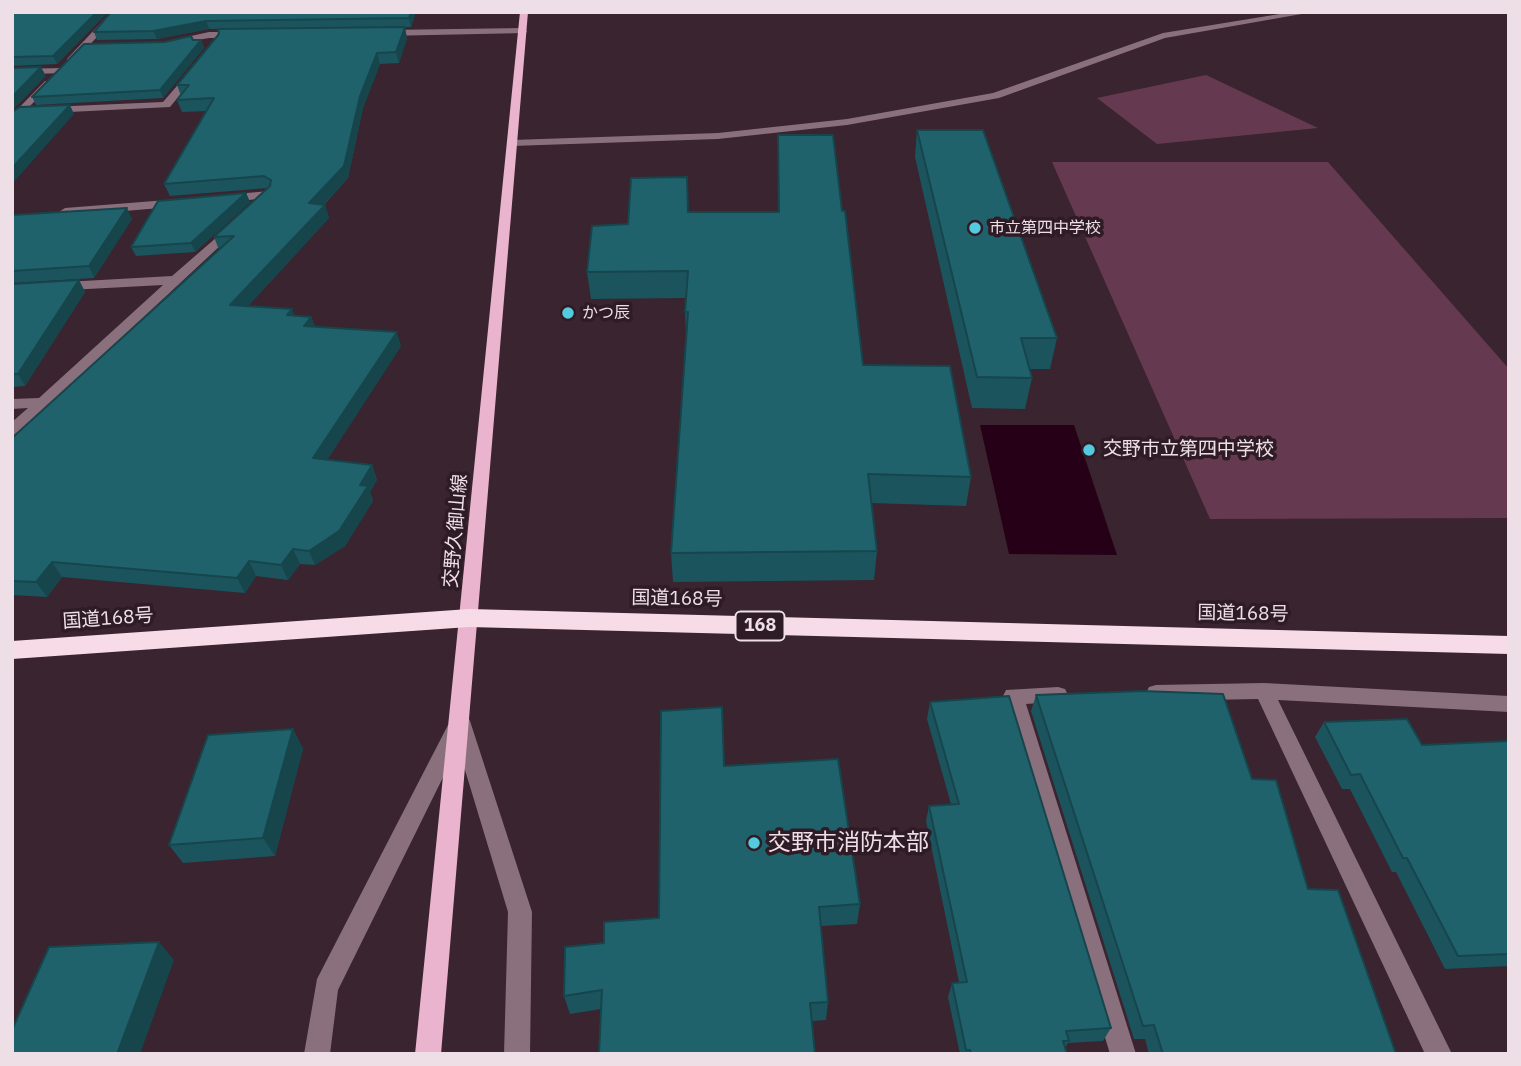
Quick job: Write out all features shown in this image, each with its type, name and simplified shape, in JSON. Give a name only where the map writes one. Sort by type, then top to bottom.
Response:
[{"type":"highway","name":"国道168号","points":[[12,650],[469,618],[1509,645]]},
{"type":"main road","name":"交野久御山線","points":[[428,1054],[524,12]]},
{"type":"street","points":[[12,121],[116,12]]},
{"type":"street","points":[[512,143],[718,136],[847,122],[995,96],[1163,36],[1309,12]]},
{"type":"street","points":[[370,33],[523,31]]},
{"type":"street","points":[[216,43],[158,44],[209,35],[249,35]]},
{"type":"street","points":[[84,46],[96,45]]},
{"type":"street","points":[[22,111],[166,105],[200,64]]},
{"type":"street","points":[[12,72],[61,70]]},
{"type":"street","points":[[12,432],[269,195],[215,200]]},
{"type":"street","points":[[53,213],[188,202]]},
{"type":"street","points":[[12,289],[176,280]]},
{"type":"street","points":[[12,404],[45,402]]},
{"type":"street","points":[[1264,691],[1439,1054]]},
{"type":"street","points":[[1138,693],[1264,691],[1509,704]]},
{"type":"street","points":[[1082,694],[1013,696],[1123,1054]]},
{"type":"street","points":[[317,1054],[327,988],[460,721]]},
{"type":"street","points":[[460,721],[520,912],[517,1054]]},
{"type":"shaded area","points":[[1206,75],[1318,128],[1157,144],[1097,98]]},
{"type":"shaded area","points":[[1052,162],[1328,162],[1509,369],[1509,518],[1210,519]]},
{"type":"shaded area","points":[[980,425],[1074,425],[1117,555],[1009,554]]},
{"type":"building","points":[[12,12],[97,12],[53,56],[12,57]]},
{"type":"building","points":[[111,12],[411,12],[409,18],[206,21],[153,31],[94,32]]},
{"type":"building","points":[[405,27],[396,52],[377,53],[360,96],[344,166],[309,203],[325,205],[230,305],[292,309],[287,315],[311,317],[304,326],[397,332],[313,458],[372,465],[360,485],[368,486],[339,531],[309,551],[293,549],[281,565],[249,561],[237,578],[52,562],[36,582],[12,581],[12,438],[234,236],[214,237],[270,186],[271,180],[264,176],[164,184],[214,98],[177,100],[189,85],[177,85],[219,34],[218,29]]},
{"type":"building","points":[[191,36],[193,40],[201,40],[160,90],[32,97],[84,44],[165,42]]},
{"type":"building","points":[[41,67],[12,97],[12,68]]},
{"type":"building","points":[[70,105],[12,168],[12,112],[20,107]]},
{"type":"building","points":[[917,130],[983,130],[1057,338],[1021,338],[1032,378],[977,377]]},
{"type":"building","points":[[778,135],[833,135],[863,365],[950,366],[971,477],[868,474],[877,551],[671,553],[688,312],[685,312],[688,271],[587,272],[592,226],[628,224],[631,178],[687,177],[688,212],[779,212]]},
{"type":"building","points":[[246,193],[191,243],[131,247],[158,201]]},
{"type":"building","points":[[127,208],[89,266],[12,271],[12,215]]},
{"type":"building","points":[[79,280],[18,374],[12,374],[12,284]]},
{"type":"building","points":[[1142,691],[1223,694],[1252,779],[1276,780],[1308,889],[1338,890],[1396,1054],[1163,1054],[1154,1025],[1143,1026],[1036,695]]},
{"type":"building","points":[[1009,696],[1111,1028],[1066,1031],[1069,1041],[1063,1041],[1067,1054],[971,1054],[970,1050],[966,1050],[952,983],[967,982],[929,806],[959,804],[930,702]]},
{"type":"building","points":[[722,707],[724,766],[838,759],[860,904],[819,907],[828,1002],[810,1003],[815,1054],[599,1054],[602,990],[564,996],[565,947],[604,943],[604,922],[659,918],[661,711]]},
{"type":"building","points":[[1407,719],[1422,745],[1509,741],[1509,954],[1458,956],[1360,774],[1351,775],[1324,722]]},
{"type":"building","points":[[293,729],[263,838],[169,845],[208,735]]},
{"type":"building","points":[[159,942],[117,1054],[12,1054],[12,1030],[49,947]]},
{"type":"place","name":"市立第四中学校","points":[[975,228]]},
{"type":"place","name":"かつ辰","points":[[568,313]]},
{"type":"place","name":"交野市立第四中学校","points":[[1089,450]]},
{"type":"place","name":"交野市消防本部","points":[[754,843]]}]
